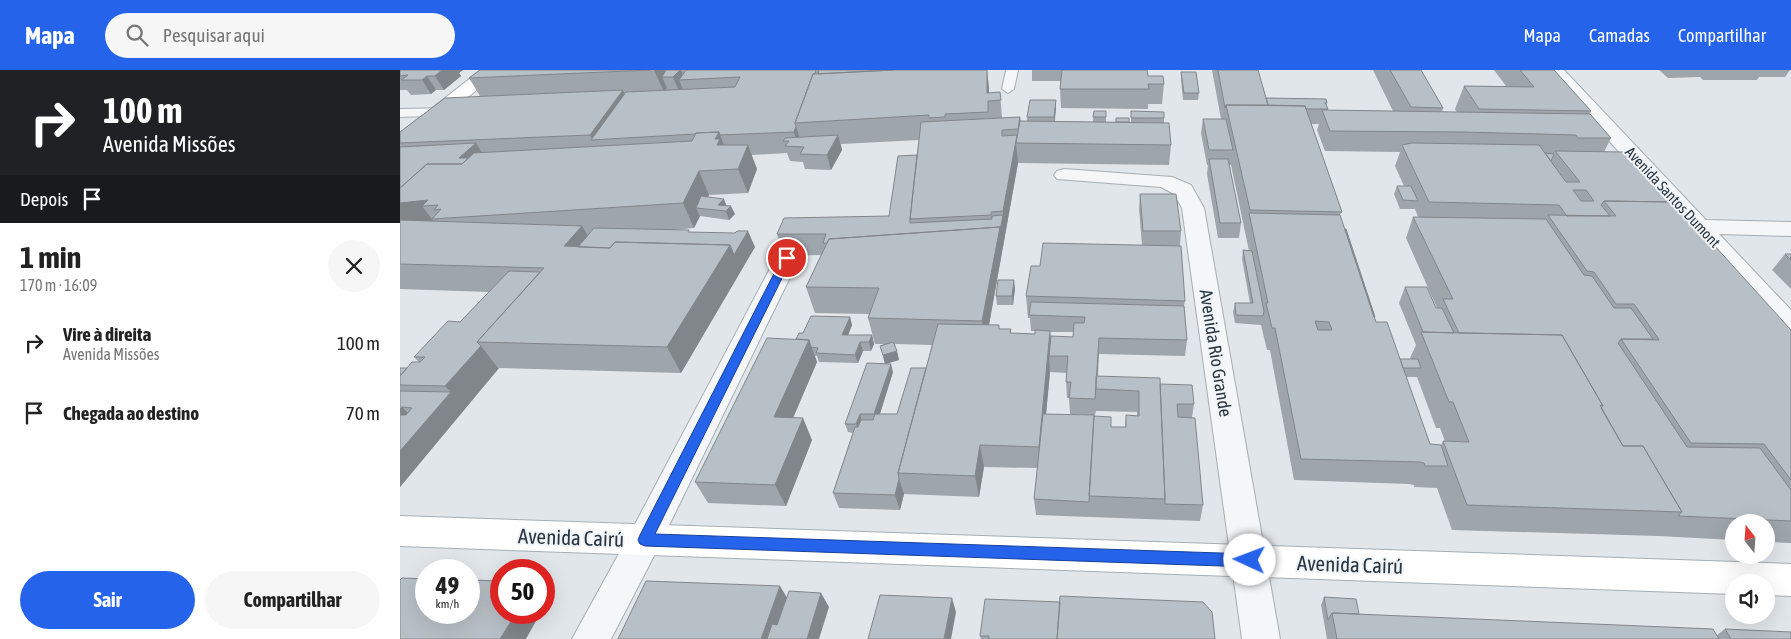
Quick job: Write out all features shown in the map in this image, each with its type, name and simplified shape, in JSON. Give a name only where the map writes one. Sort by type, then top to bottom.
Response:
[{"type":"main road","points":[[400,144],[492,70]]},
{"type":"main road","name":"Avenida Cairú","points":[[400,531],[1791,580]]},
{"type":"street","name":"Avenida Santos Dumont","points":[[1554,70],[1791,326]]},
{"type":"street","name":"Avenida Rio Grande","points":[[1064,175],[1165,181],[1183,190],[1193,208],[1261,639]]},
{"type":"street","points":[[1701,227],[1791,229]]},
{"type":"street","points":[[592,639],[645,540],[787,258]]},
{"type":"lane","points":[[1008,89],[1012,70]]},
{"type":"lane","points":[[400,113],[467,112]]},
{"type":"building","points":[[400,70],[442,70],[435,76],[427,76],[422,80],[401,80],[408,75],[400,76]]},
{"type":"building","points":[[480,70],[650,70],[469,78]]},
{"type":"building","points":[[666,70],[680,70],[673,77],[662,77]]},
{"type":"building","points":[[686,70],[816,70],[795,123],[794,132],[720,135],[719,132],[591,140],[626,92],[735,87],[740,77],[679,80]]},
{"type":"building","points":[[819,70],[893,70],[818,74]]},
{"type":"building","points":[[893,70],[987,70],[987,93],[1000,92],[1001,100],[988,101],[988,112],[945,114],[945,117],[929,118],[929,115],[795,123],[813,74]]},
{"type":"building","points":[[1062,70],[1147,70],[1148,76],[1163,76],[1164,84],[1148,84],[1149,89],[1060,89]]},
{"type":"building","points":[[1218,70],[1258,70],[1268,105],[1226,105],[1225,108]]},
{"type":"building","points":[[1390,70],[1421,70],[1443,108],[1411,107]]},
{"type":"building","points":[[1520,70],[1554,70],[1591,111],[1479,109],[1464,86],[1534,87]]},
{"type":"building","points":[[1181,72],[1196,72],[1199,93],[1184,93]]},
{"type":"building","points":[[623,90],[590,135],[400,143],[400,132],[445,98]]},
{"type":"building","points":[[1266,98],[1326,99],[1327,103],[1325,102],[1328,109],[1268,105]]},
{"type":"building","points":[[1030,100],[1056,100],[1054,117],[1027,117]]},
{"type":"building","points":[[1226,105],[1305,106],[1342,212],[1250,210]]},
{"type":"building","points":[[1322,110],[1590,114],[1611,138],[1578,138],[1576,135],[1463,132],[1330,131]]},
{"type":"building","points":[[1094,111],[1106,111],[1106,117],[1093,117]]},
{"type":"building","points":[[1131,111],[1164,112],[1164,118],[1131,118]]},
{"type":"building","points":[[1020,117],[1018,129],[1002,130],[1002,136],[1017,135],[1003,211],[991,212],[991,215],[910,219],[921,122]]},
{"type":"building","points":[[1116,118],[1129,118],[1129,122],[1116,122]]},
{"type":"building","points":[[1203,119],[1226,119],[1233,150],[1209,150]]},
{"type":"building","points":[[1020,121],[1169,123],[1171,145],[1016,143]]},
{"type":"building","points":[[719,132],[715,139],[720,139],[717,145],[748,145],[738,169],[699,171],[683,203],[432,219],[441,209],[434,210],[438,205],[422,206],[428,200],[400,203],[400,188],[427,164],[462,164],[474,153],[692,141],[696,133]]},
{"type":"building","points":[[838,135],[827,155],[800,154],[804,147],[785,146],[789,141],[783,141],[785,138]]},
{"type":"building","points":[[476,143],[459,158],[468,158],[462,164],[427,164],[400,188],[400,147]]},
{"type":"building","points":[[1412,143],[1539,145],[1566,182],[1580,182],[1555,151],[1623,152],[1669,202],[1604,201],[1601,205],[1610,216],[1567,216],[1559,205],[1429,202],[1402,145]],"holes":[[[1573,190],[1586,190],[1594,201],[1581,201]]]},
{"type":"building","points":[[1545,153],[1554,154],[1551,161]]},
{"type":"building","points":[[917,155],[910,223],[992,219],[992,216],[1003,215],[1000,231],[1000,227],[829,239],[827,243],[823,243],[826,234],[777,234],[784,218],[889,216],[898,156]]},
{"type":"building","points":[[1209,159],[1228,159],[1241,223],[1220,223]]},
{"type":"building","points":[[1397,186],[1411,186],[1418,201],[1403,200]]},
{"type":"building","points":[[1140,194],[1176,194],[1181,231],[1143,231]]},
{"type":"building","points":[[701,196],[724,199],[718,205],[731,206],[726,211],[696,208]]},
{"type":"building","points":[[1604,201],[1675,202],[1791,330],[1791,480],[1764,444],[1691,443],[1621,339],[1659,340],[1634,304],[1616,304],[1594,272],[1587,271],[1548,215],[1616,216]]},
{"type":"building","points":[[1249,213],[1340,215],[1376,322],[1387,322],[1430,444],[1441,445],[1448,466],[1425,466],[1424,463],[1419,462],[1301,459],[1275,328],[1272,328],[1266,303],[1268,303]],"holes":[[[1315,321],[1329,322],[1332,330],[1318,330]]]},
{"type":"building","points":[[1413,217],[1546,219],[1584,275],[1592,276],[1614,308],[1631,308],[1653,339],[1621,339],[1618,343],[1687,447],[1760,448],[1791,490],[1791,521],[1775,520],[1775,514],[1725,514],[1725,518],[1678,516],[1682,512],[1643,446],[1623,446],[1601,408],[1603,406],[1562,335],[1459,333],[1443,299],[1453,299]]},
{"type":"building","points":[[400,220],[582,226],[564,246],[610,248],[615,242],[730,245],[667,347],[477,342],[544,268],[400,264]]},
{"type":"building","points":[[1000,227],[982,321],[868,318],[879,288],[806,287],[829,239]]},
{"type":"building","points":[[594,228],[735,233],[737,231],[748,231],[734,255],[730,245],[615,242],[610,248],[578,247]]},
{"type":"building","points":[[1346,229],[1375,317],[1374,317]]},
{"type":"building","points":[[1043,243],[1181,246],[1185,301],[1026,296],[1031,266],[1040,266]]},
{"type":"building","points":[[1243,250],[1252,251],[1264,311],[1263,316],[1236,315],[1235,303],[1253,303]]},
{"type":"building","points":[[1785,254],[1791,254],[1791,260]]},
{"type":"building","points":[[509,271],[540,272],[477,342],[481,346],[445,386],[400,385],[400,376],[412,362],[420,362],[425,357],[414,357],[448,321],[460,322]]},
{"type":"building","points":[[998,280],[1014,280],[1012,296],[996,296]]},
{"type":"building","points":[[1405,287],[1427,287],[1436,308],[1442,308],[1454,333],[1423,332]]},
{"type":"building","points":[[1031,302],[1184,306],[1187,340],[1099,338],[1095,399],[1069,398],[1071,382],[1066,382],[1068,356],[1049,356],[1051,336],[1073,337],[1074,323],[1084,323],[1085,317],[1029,315]]},
{"type":"building","points":[[811,316],[850,317],[842,335],[872,335],[869,342],[860,342],[855,355],[816,353],[818,348],[811,347],[809,340],[796,339],[799,333],[803,333]]},
{"type":"building","points":[[938,324],[999,325],[999,329],[1011,329],[1010,333],[1035,334],[1035,330],[1050,331],[1039,447],[980,445],[975,476],[898,473]]},
{"type":"building","points":[[1421,332],[1562,335],[1603,406],[1600,405],[1623,446],[1643,446],[1682,512],[1467,505],[1443,441],[1469,442],[1453,402],[1449,402]]},
{"type":"building","points":[[767,338],[809,340],[774,417],[803,418],[775,485],[695,482]]},
{"type":"building","points":[[893,342],[897,351],[883,355],[880,346]]},
{"type":"building","points":[[1400,359],[1418,359],[1421,368],[1403,368]]},
{"type":"building","points":[[867,363],[891,364],[874,414],[860,414],[856,424],[845,424]]},
{"type":"building","points":[[400,368],[407,368],[400,376]]},
{"type":"building","points":[[911,368],[926,368],[898,473],[899,479],[895,495],[833,493],[855,427],[858,427],[861,420],[873,420],[875,414],[897,414]]},
{"type":"building","points":[[1096,376],[1160,378],[1165,499],[1089,496],[1094,416],[1111,417],[1111,427],[1126,427],[1126,415],[1139,416],[1139,391],[1096,389]]},
{"type":"building","points":[[1160,384],[1192,385],[1194,404],[1177,404],[1178,417],[1195,418],[1203,505],[1165,504]]},
{"type":"building","points":[[400,391],[451,392],[400,451],[400,415],[406,415],[412,408],[402,407],[400,409]]},
{"type":"building","points":[[1043,414],[1094,415],[1089,502],[1034,499]]},
{"type":"building","points":[[402,578],[415,579],[415,624],[480,624],[480,580],[490,581],[490,624],[509,624],[500,639],[400,639],[400,580]]},
{"type":"building","points":[[646,581],[780,586],[761,639],[618,639]]},
{"type":"building","points":[[789,591],[821,593],[807,639],[767,639],[772,624],[777,625]]},
{"type":"building","points":[[880,595],[952,598],[944,639],[868,639]]},
{"type":"building","points":[[1060,596],[1203,602],[1212,612],[1215,639],[1057,639]]},
{"type":"building","points":[[1324,597],[1356,599],[1359,614],[1332,613],[1328,620]]},
{"type":"building","points":[[985,599],[1060,602],[1057,639],[989,639],[989,636],[980,636]]},
{"type":"building","points":[[1332,613],[1713,629],[1719,639],[1337,639]]},
{"type":"building","points":[[1725,629],[1791,632],[1791,639],[1731,639]]},
{"type":"route","points":[[787,258],[645,540],[1250,560]]}]
